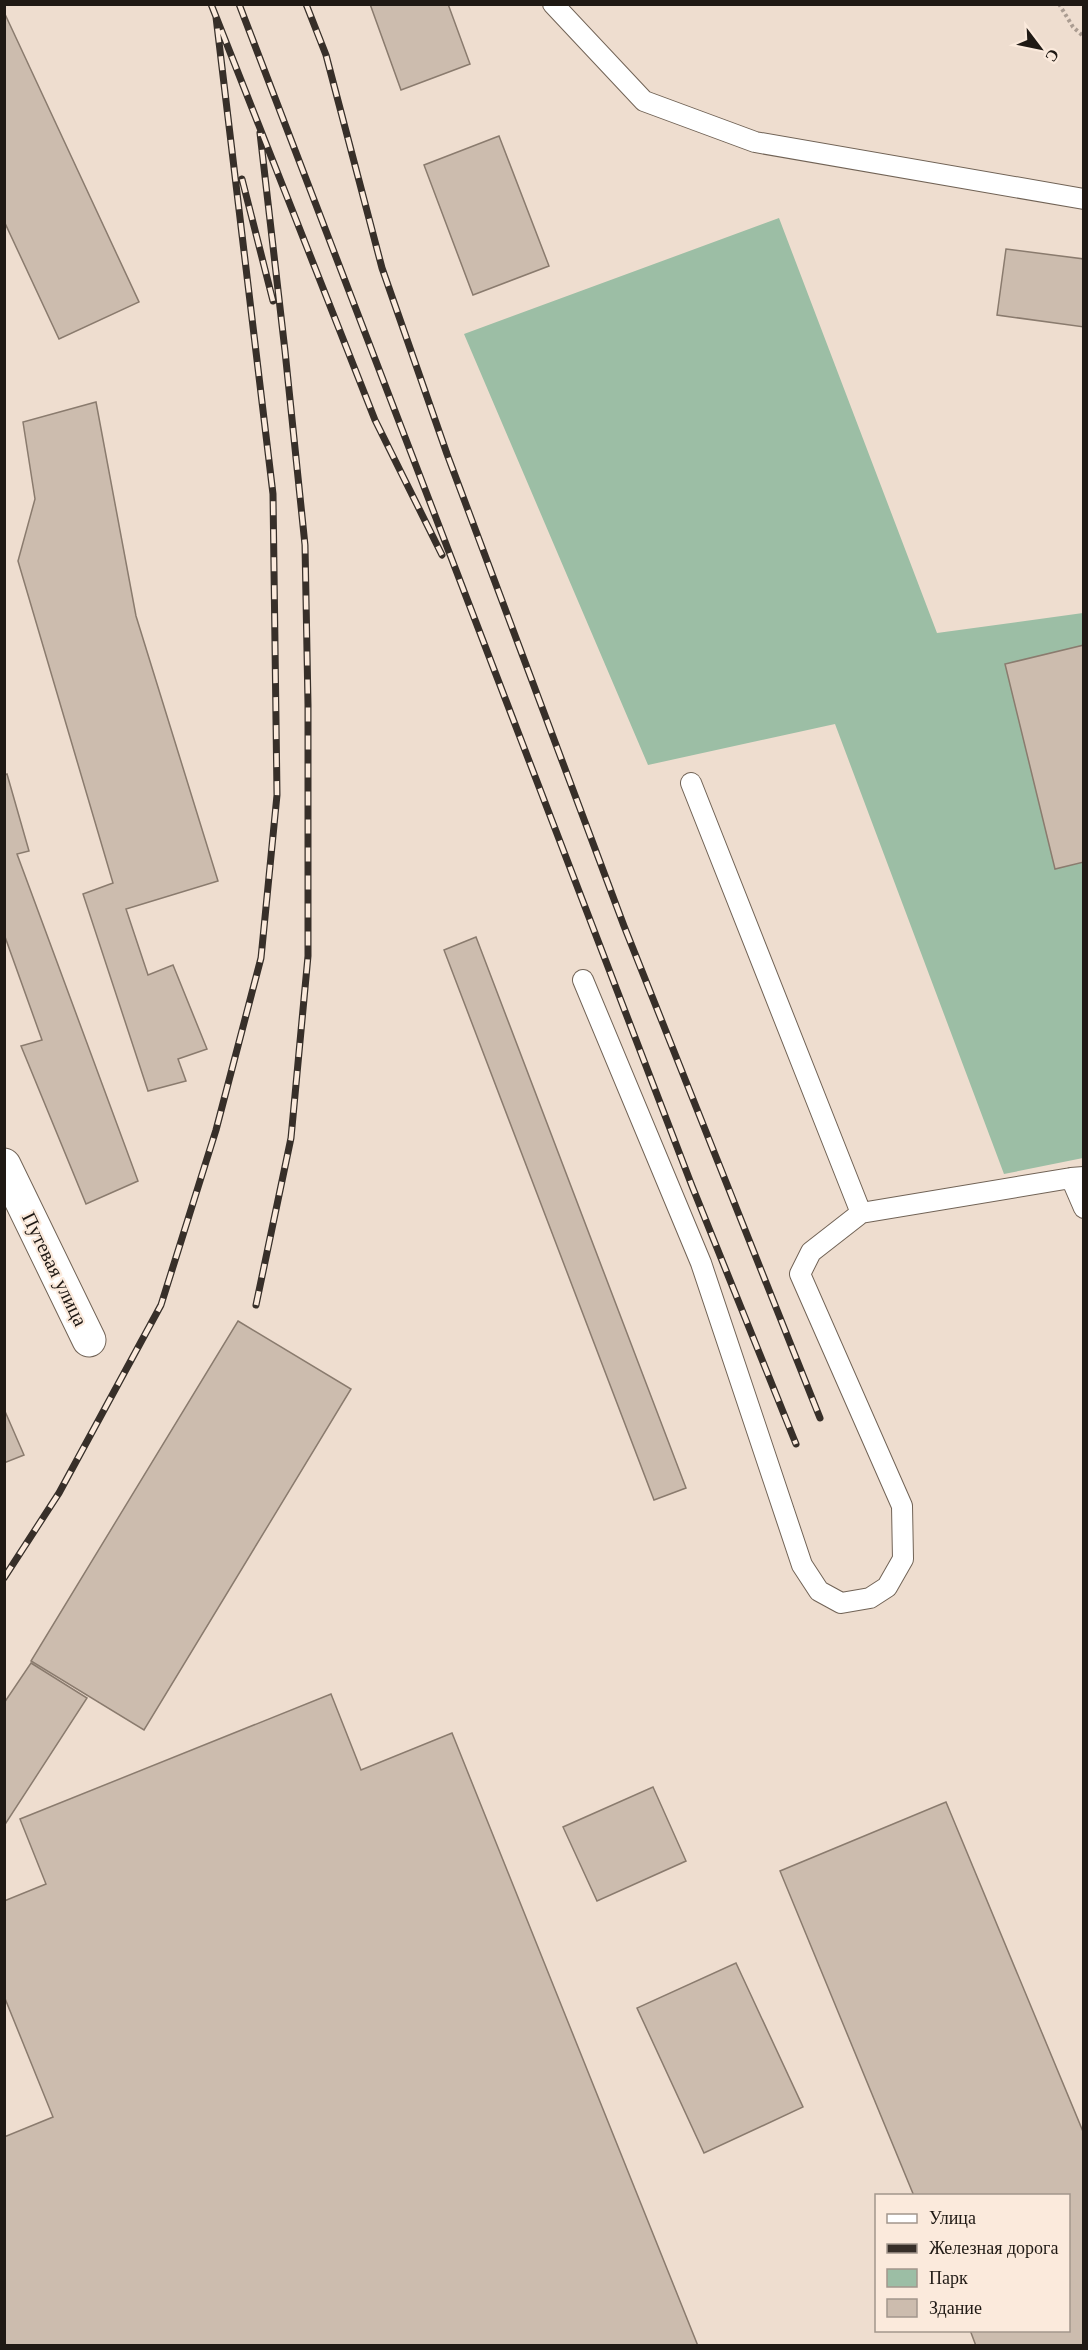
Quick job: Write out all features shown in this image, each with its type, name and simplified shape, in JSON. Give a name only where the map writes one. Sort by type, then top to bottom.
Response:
[{"type":"street","name":"Путевая улица","points":[[4,1165],[89,1340]]},
{"type":"lane","points":[[553,4],[644,101],[755,142],[1083,199]]},
{"type":"lane","points":[[691,783],[861,1213]]},
{"type":"lane","points":[[582,980],[701,1263],[802,1565],[819,1591],[841,1603],[870,1598],[887,1587],[903,1559],[902,1506],[800,1274],[811,1252],[861,1213],[1077,1178],[1083,1208]]},
{"type":"path","points":[[1059,4],[1073,27],[1083,37]]},
{"type":"green space","points":[[779,218],[937,633],[1083,613],[1083,1158],[1004,1174],[835,724],[648,765],[464,334]]},
{"type":"building","points":[[370,4],[448,4],[470,64],[401,90]]},
{"type":"building","points":[[4,12],[139,302],[59,339],[4,221]]},
{"type":"building","points":[[499,136],[549,266],[473,295],[424,165]]},
{"type":"building","points":[[1006,249],[1084,259],[1084,327],[997,315]]},
{"type":"building","points":[[96,402],[136,616],[218,881],[126,909],[148,975],[173,965],[207,1049],[178,1059],[186,1081],[148,1091],[83,894],[113,883],[18,561],[35,499],[23,422]]},
{"type":"building","points":[[1084,645],[1084,862],[1055,869],[1005,664]]},
{"type":"building","points":[[7,774],[29,851],[17,854],[138,1181],[86,1204],[21,1046],[42,1040],[4,934],[4,775]]},
{"type":"building","points":[[476,937],[686,1488],[654,1500],[444,950]]},
{"type":"building","points":[[238,1321],[351,1389],[144,1730],[31,1661]]},
{"type":"building","points":[[4,1409],[24,1455],[4,1463]]},
{"type":"building","points":[[31,1663],[87,1698],[4,1826],[4,1703]]},
{"type":"building","points":[[331,1694],[361,1770],[452,1733],[698,2346],[4,2346],[4,2137],[53,2117],[4,1996],[4,1901],[46,1884],[20,1819]]},
{"type":"building","points":[[653,1787],[686,1861],[597,1901],[563,1827]]},
{"type":"building","points":[[946,1802],[1084,2134],[1084,2346],[976,2346],[971,2332],[1070,2332],[1070,2194],[913,2194],[780,1871]]},
{"type":"building","points":[[736,1963],[803,2107],[704,2153],[637,2008]]},
{"type":"railway","points":[[211,4],[375,420],[442,555]]},
{"type":"railway","points":[[239,4],[692,1186],[796,1444]]},
{"type":"railway","points":[[306,4],[326,55],[382,268],[447,454],[624,926],[820,1418]]},
{"type":"railway","points":[[4,1578],[59,1493],[161,1305],[216,1130],[261,958],[277,795],[273,494],[216,17]]},
{"type":"railway","points":[[256,1305],[291,1138],[308,956],[308,705],[305,545],[260,133]]},
{"type":"railway","points":[[242,179],[273,301]]}]
